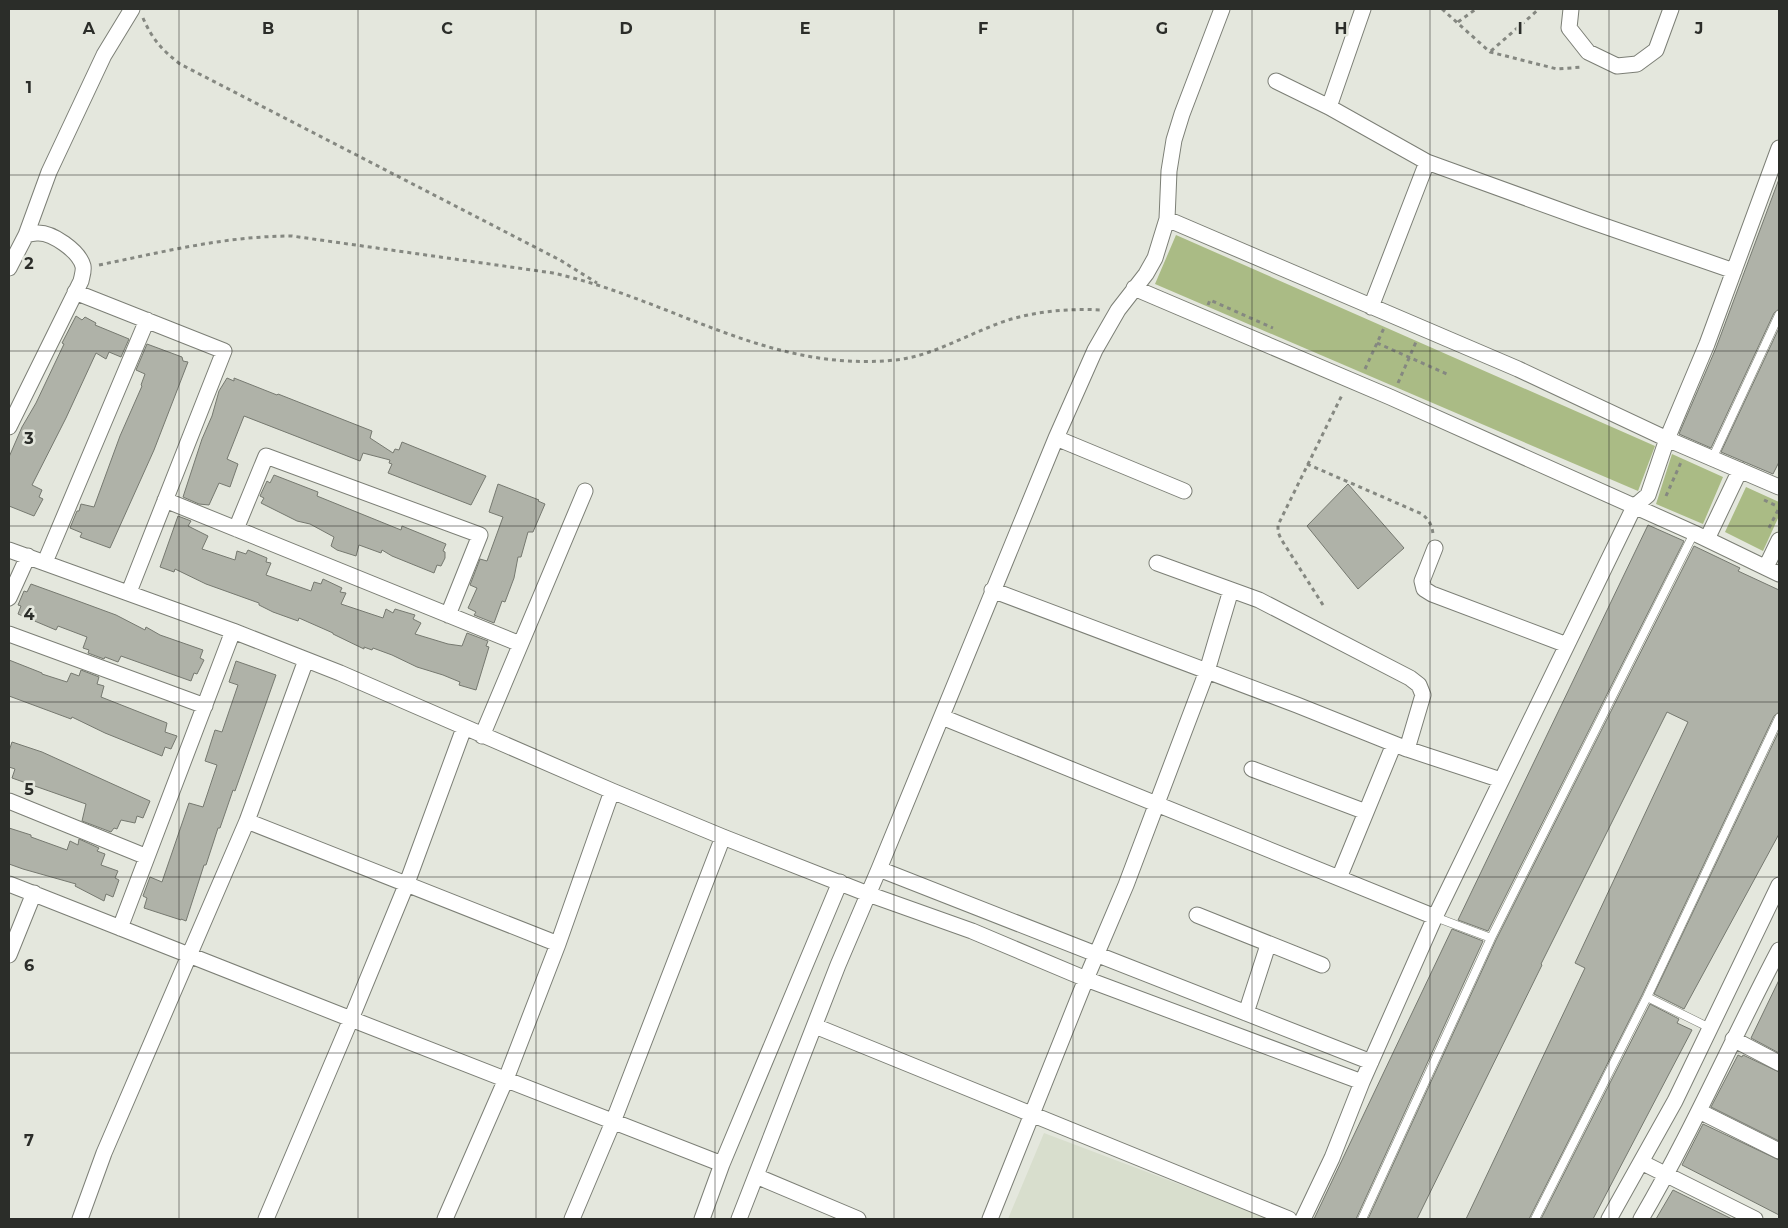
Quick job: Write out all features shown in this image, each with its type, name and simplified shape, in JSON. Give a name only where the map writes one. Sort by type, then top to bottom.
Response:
[{"type":"street","points":[[739,1219],[816,1026],[838,965],[1056,438],[1095,350],[1118,310],[1146,274],[1155,258],[1166,219],[1174,140],[1222,9]]},
{"type":"street","points":[[1329,107],[1364,9]]},
{"type":"street","points":[[1571,9],[1569,28],[1588,52],[1617,66],[1637,64],[1656,50],[1671,9]]},
{"type":"street","points":[[9,268],[26,235],[49,172],[104,55],[137,12]]},
{"type":"street","points":[[1276,81],[1329,107],[1426,162],[1734,271]]},
{"type":"street","points":[[1303,1219],[1332,1158],[1362,1082],[1435,918],[1634,507],[1648,495],[1667,439],[1707,344],[1779,148]]},
{"type":"street","points":[[1371,307],[1426,162]]},
{"type":"street","points":[[1166,219],[1518,369],[1667,439],[1779,487]]},
{"type":"street","points":[[9,426],[81,281],[83,268],[78,256],[56,239],[38,232],[26,235]]},
{"type":"street","points":[[1134,288],[1349,380],[1773,570],[1779,540]]},
{"type":"street","points":[[75,292],[224,351],[129,592]]},
{"type":"street","points":[[45,562],[147,320]]},
{"type":"street","points":[[1056,438],[1184,491]]},
{"type":"street","points":[[236,529],[266,456],[480,534],[448,615]]},
{"type":"street","points":[[1700,536],[1740,470]]},
{"type":"street","points":[[482,736],[585,491]]},
{"type":"street","points":[[165,500],[520,644]]},
{"type":"street","points":[[1435,548],[1422,581],[1424,589],[1432,594],[1567,645]]},
{"type":"street","points":[[9,550],[233,631],[306,660],[722,837],[868,894],[972,931],[1086,979],[1362,1082]]},
{"type":"street","points":[[9,598],[28,556]]},
{"type":"street","points":[[1156,564],[1259,600],[1410,678],[1420,685],[1423,695],[1401,747],[1366,812],[1339,878]]},
{"type":"street","points":[[992,590],[1297,704],[1401,747],[1501,780]]},
{"type":"street","points":[[990,1219],[1086,979],[1126,885],[1207,671],[1231,590]]},
{"type":"street","points":[[120,928],[233,631]]},
{"type":"street","points":[[9,634],[205,706]]},
{"type":"street","points":[[80,1219],[104,1153],[248,821],[306,660]]},
{"type":"street","points":[[942,716],[1435,918]]},
{"type":"street","points":[[266,1219],[407,883],[464,728]]},
{"type":"street","points":[[1252,769],[1366,812]]},
{"type":"street","points":[[445,1219],[506,1079],[558,944],[612,791]]},
{"type":"street","points":[[9,801],[147,857]]},
{"type":"street","points":[[248,821],[558,944]]},
{"type":"street","points":[[572,1219],[613,1122],[722,837]]},
{"type":"street","points":[[879,868],[1371,1062]]},
{"type":"street","points":[[702,1219],[722,1164],[840,882]]},
{"type":"street","points":[[9,884],[351,1020],[722,1164]]},
{"type":"street","points":[[1609,1219],[1675,1101],[1778,889]]},
{"type":"street","points":[[9,954],[34,893]]},
{"type":"street","points":[[1197,915],[1322,965]]},
{"type":"street","points":[[1246,1013],[1268,945]]},
{"type":"street","points":[[1640,1219],[1666,1176],[1733,1039],[1774,974],[1779,950]]},
{"type":"street","points":[[816,1026],[1289,1219]]},
{"type":"street","points":[[1733,1039],[1779,1063]]},
{"type":"street","points":[[1699,1111],[1779,1150]]},
{"type":"street","points":[[1640,1162],[1738,1216],[1755,1219]]},
{"type":"street","points":[[756,1176],[858,1219]]},
{"type":"lane","points":[[1712,459],[1779,315]]},
{"type":"lane","points":[[1362,1219],[1491,938],[1700,536]]},
{"type":"lane","points":[[1535,1219],[1646,997],[1779,718]]},
{"type":"lane","points":[[1435,918],[1491,938]]},
{"type":"lane","points":[[1646,997],[1710,1028]]},
{"type":"path","points":[[1442,9],[1490,52],[1557,69],[1591,67]]},
{"type":"path","points":[[1458,22],[1476,9]]},
{"type":"path","points":[[1490,52],[1540,9]]},
{"type":"path","points":[[137,12],[161,49],[180,64],[551,255],[579,270],[600,285]]},
{"type":"path","points":[[83,268],[228,239],[292,236],[553,273],[600,285],[764,347],[805,356],[862,361],[896,360],[926,353],[958,342],[988,327],[1018,317],[1051,311],[1084,309],[1118,310]]},
{"type":"path","points":[[1365,369],[1385,325]]},
{"type":"path","points":[[1398,383],[1418,339]]},
{"type":"path","points":[[1377,343],[1449,375]]},
{"type":"path","points":[[1323,605],[1278,532],[1281,518],[1349,380]]},
{"type":"path","points":[[1663,503],[1683,460]]},
{"type":"path","points":[[1307,464],[1422,514],[1428,519],[1432,527],[1435,548]]},
{"type":"shaded area","points":[[1044,1133],[1271,1219],[1008,1219]]},
{"type":"green space","points":[[1176,235],[1655,446],[1638,491],[1155,284]]},
{"type":"green space","points":[[1672,454],[1723,477],[1703,524],[1656,504]]},
{"type":"green space","points":[[1746,487],[1779,502],[1779,516],[1763,551],[1725,532]]},
{"type":"building","points":[[1779,179],[1779,309],[1774,313],[1711,448],[1679,434],[1716,348]]},
{"type":"building","points":[[76,316],[82,320],[85,317],[96,323],[95,325],[129,339],[121,357],[109,352],[106,359],[96,353],[32,485],[42,490],[39,497],[43,499],[34,516],[9,506],[9,457]]},
{"type":"building","points":[[1779,328],[1779,462],[1773,474],[1721,452]]},
{"type":"building","points":[[147,344],[182,357],[183,361],[188,362],[154,450],[110,548],[80,537],[82,533],[70,528],[81,504],[94,507],[120,436],[142,386],[145,374],[136,370]]},
{"type":"building","points":[[227,378],[234,381],[234,378],[278,394],[372,431],[370,438],[393,453],[395,449],[399,450],[402,442],[486,476],[471,505],[388,473],[392,464],[389,463],[390,460],[363,453],[360,461],[244,416],[227,459],[238,464],[230,487],[219,483],[209,505],[199,504],[183,497],[219,391]]},
{"type":"building","points":[[274,475],[318,492],[317,496],[401,530],[402,526],[446,544],[443,551],[445,552],[445,558],[441,566],[437,565],[434,573],[382,550],[381,553],[359,545],[356,556],[337,550],[331,546],[334,537],[310,524],[297,521],[261,503],[264,498],[260,496],[267,481],[270,483]]},
{"type":"building","points":[[498,484],[545,504],[533,532],[528,532],[521,557],[518,557],[514,578],[505,602],[502,601],[494,623],[474,615],[476,612],[468,608],[477,588],[470,585],[480,559],[487,561],[503,517],[489,512]]},
{"type":"building","points":[[1348,484],[1404,548],[1358,589],[1307,526]]},
{"type":"building","points":[[178,516],[191,521],[188,526],[208,536],[202,549],[235,560],[237,551],[246,554],[248,550],[267,558],[266,562],[271,563],[266,575],[311,591],[314,582],[321,584],[323,579],[342,588],[340,592],[346,593],[341,604],[383,618],[386,609],[393,613],[395,609],[415,615],[413,619],[421,623],[415,634],[448,644],[462,646],[467,633],[488,641],[486,646],[489,647],[476,690],[459,685],[460,682],[417,667],[373,648],[372,650],[364,647],[364,649],[299,618],[298,621],[273,612],[259,605],[259,603],[206,584],[175,569],[174,572],[160,567]]},
{"type":"building","points":[[1648,525],[1684,541],[1488,931],[1458,920]]},
{"type":"building","points":[[1694,546],[1740,568],[1738,571],[1779,590],[1779,712],[1774,716],[1642,995],[1529,1219],[1466,1219],[1585,968],[1575,963],[1688,722],[1667,712],[1541,964],[1417,1219],[1368,1219],[1496,940]]},
{"type":"building","points":[[31,584],[116,615],[145,630],[146,627],[160,635],[203,650],[200,658],[204,660],[197,674],[194,673],[191,681],[121,656],[118,662],[88,653],[89,650],[83,648],[87,637],[58,626],[56,630],[18,614],[21,606],[18,605],[24,591],[27,592]]},
{"type":"building","points":[[9,660],[67,682],[71,673],[79,676],[81,670],[99,677],[97,684],[104,686],[101,697],[167,723],[165,732],[177,736],[171,749],[165,747],[162,756],[105,733],[72,717],[71,719],[9,696]]},
{"type":"building","points":[[236,661],[276,675],[235,791],[233,790],[206,865],[204,865],[186,921],[181,920],[144,908],[147,898],[143,896],[150,877],[162,882],[189,803],[203,807],[217,765],[205,761],[215,730],[222,732],[238,685],[229,682]]},
{"type":"building","points":[[1779,731],[1779,834],[1684,1009],[1654,994]]},
{"type":"building","points":[[12,742],[42,752],[150,801],[143,818],[137,816],[135,823],[121,820],[117,829],[114,828],[111,832],[82,821],[86,804],[12,778],[15,769],[9,767],[9,751]]},
{"type":"building","points":[[9,828],[67,850],[70,841],[78,845],[79,839],[99,848],[97,851],[105,854],[101,865],[118,871],[115,878],[119,880],[113,897],[106,894],[104,901],[75,886],[76,884],[9,864]]},
{"type":"building","points":[[1452,929],[1483,941],[1356,1219],[1314,1219]]},
{"type":"building","points":[[1779,980],[1779,1053],[1751,1038]]},
{"type":"building","points":[[1650,1004],[1679,1019],[1677,1023],[1692,1030],[1593,1219],[1541,1219]]},
{"type":"building","points":[[1738,1055],[1742,1057],[1743,1055],[1779,1072],[1779,1141],[1711,1107]]},
{"type":"building","points":[[1703,1124],[1779,1160],[1779,1215],[1682,1165]]},
{"type":"building","points":[[1673,1190],[1732,1219],[1656,1219]]}]
